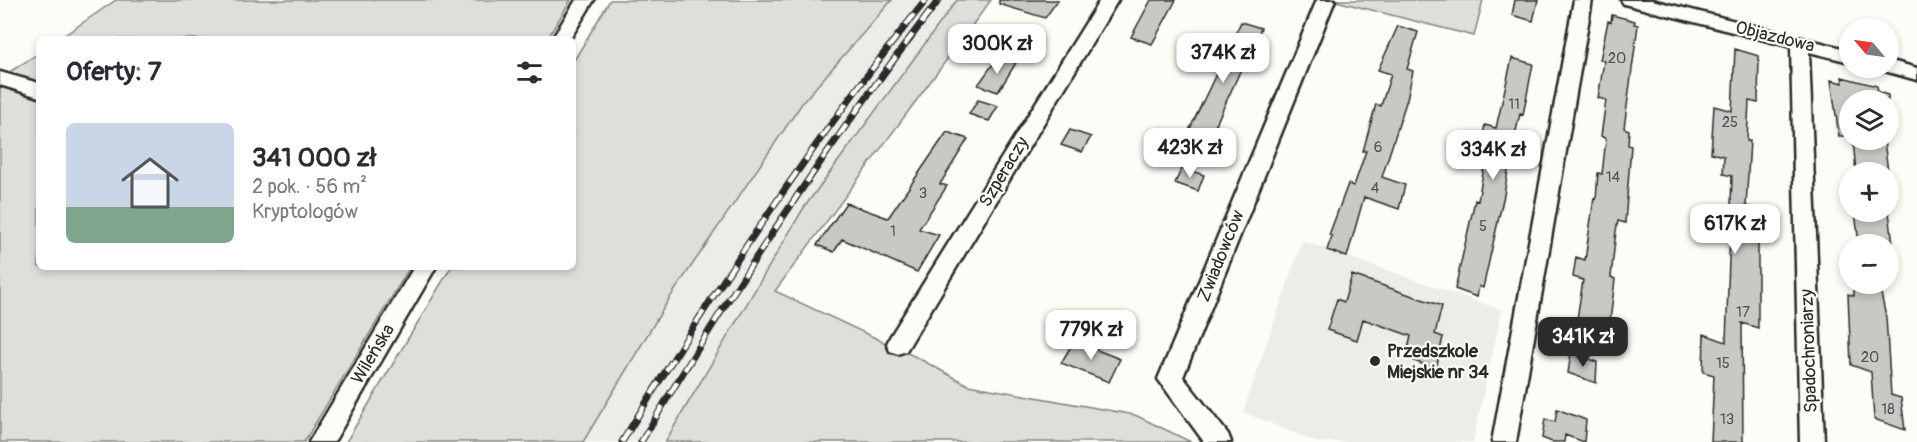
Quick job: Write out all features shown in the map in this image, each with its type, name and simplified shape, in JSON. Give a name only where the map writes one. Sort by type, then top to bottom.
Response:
[{"type":"street","points":[[563,36],[585,0]]},
{"type":"street","name":"Szperaczy","points":[[898,344],[1109,0]]},
{"type":"street","name":"Zwiadowców","points":[[1220,442],[1170,379],[1326,0]]},
{"type":"street","points":[[1504,442],[1583,0]]},
{"type":"street","name":"Objazdowa","points":[[1630,0],[1839,53]]},
{"type":"street","name":"Spadochroniarzy","points":[[1800,44],[1812,442]]},
{"type":"street","points":[[1899,69],[1917,74]]},
{"type":"street","points":[[0,78],[36,89]]},
{"type":"street","name":"Wileńska","points":[[321,442],[423,270]]},
{"type":"shaded area","points":[[116,0],[571,0],[549,36],[63,36]]},
{"type":"shaded area","points":[[610,0],[892,0],[803,102],[669,299],[583,442],[346,442],[449,270],[576,270],[576,57]]},
{"type":"shaded area","points":[[892,0],[957,0],[803,209],[665,442],[583,442],[669,299],[803,102]]},
{"type":"shaded area","points":[[957,0],[991,0],[775,291],[916,357],[968,385],[1135,415],[1191,442],[665,442],[803,209]]},
{"type":"shaded area","points":[[1332,0],[1483,0],[1474,36]]},
{"type":"shaded area","points":[[36,55],[36,270],[408,270],[304,442],[0,442],[0,78]]},
{"type":"shaded area","name":"Przedszkole Miejskie nr 34","points":[[1302,241],[1502,310],[1473,442],[1316,442],[1243,412]]},
{"type":"building","points":[[999,0],[1058,0],[1045,18],[999,4]]},
{"type":"building","points":[[1151,0],[1176,0],[1152,44],[1131,37]]},
{"type":"building","points":[[1515,0],[1538,0],[1533,21],[1512,15]]},
{"type":"building","points":[[1612,15],[1635,21],[1634,24],[1638,25],[1624,128],[1629,130],[1628,145],[1631,146],[1625,223],[1618,221],[1616,231],[1611,277],[1615,279],[1609,330],[1577,319],[1583,280],[1573,277],[1576,257],[1585,260],[1594,198],[1596,199],[1598,173],[1602,174],[1606,139],[1601,136],[1606,100],[1598,98],[1604,61],[1600,60],[1608,21],[1611,22]]},
{"type":"building","points":[[1241,22],[1261,28],[1206,146],[1185,139]]},
{"type":"building","points":[[1398,26],[1418,32],[1407,69],[1413,71],[1407,99],[1382,177],[1405,185],[1399,209],[1364,197],[1347,257],[1327,250],[1332,236],[1329,235],[1348,184],[1354,186],[1366,151],[1363,151],[1376,104],[1381,106],[1391,74],[1378,70]]},
{"type":"building","points":[[1735,49],[1759,56],[1758,103],[1749,101],[1747,141],[1750,141],[1746,206],[1758,210],[1758,328],[1742,323],[1743,442],[1711,442],[1714,375],[1703,372],[1704,334],[1726,342],[1732,176],[1723,174],[1724,156],[1711,153],[1714,106],[1732,111]]},
{"type":"building","points":[[998,57],[1016,63],[998,92],[978,85]]},
{"type":"building","points":[[1512,58],[1533,64],[1523,115],[1520,114],[1511,152],[1504,195],[1483,288],[1479,286],[1477,297],[1455,289],[1475,200],[1478,201],[1488,145],[1481,143],[1485,125],[1496,128]]},
{"type":"building","points":[[1842,78],[1846,78],[1877,86],[1878,90],[1839,90],[1839,136],[1831,80],[1843,83]]},
{"type":"building","points":[[978,100],[998,106],[989,121],[969,114]]},
{"type":"building","points":[[1070,130],[1091,137],[1082,152],[1061,145]]},
{"type":"building","points":[[947,132],[968,139],[940,184],[947,186],[919,229],[939,235],[917,272],[842,239],[834,252],[817,245],[846,203],[888,218]]},
{"type":"building","points":[[1854,150],[1885,150],[1887,162],[1855,162]]},
{"type":"building","points":[[1182,168],[1204,175],[1198,191],[1175,183]]},
{"type":"building","points":[[1856,222],[1890,222],[1892,234],[1858,234]]},
{"type":"building","points":[[1352,275],[1442,306],[1435,334],[1443,337],[1436,369],[1406,358],[1411,336],[1363,319],[1357,340],[1327,330],[1337,299],[1344,302]]},
{"type":"building","points":[[1848,294],[1854,296],[1854,294],[1881,294],[1886,317],[1891,395],[1901,398],[1905,430],[1874,419],[1871,372],[1851,365]]},
{"type":"building","points":[[1074,341],[1120,359],[1109,382],[1061,363]]},
{"type":"building","points":[[1571,353],[1597,362],[1596,383],[1568,373]]},
{"type":"building","points":[[1557,409],[1586,420],[1584,442],[1565,435],[1564,442],[1552,442],[1542,438],[1545,419],[1555,422]]},
{"type":"railway","points":[[622,442],[693,328],[767,216],[844,107],[926,0]]},
{"type":"railway","points":[[641,442],[783,216],[859,107],[939,0]]},
{"type":"place","name":"Przedszkole Miejskie nr 34","points":[[1375,361]]}]
